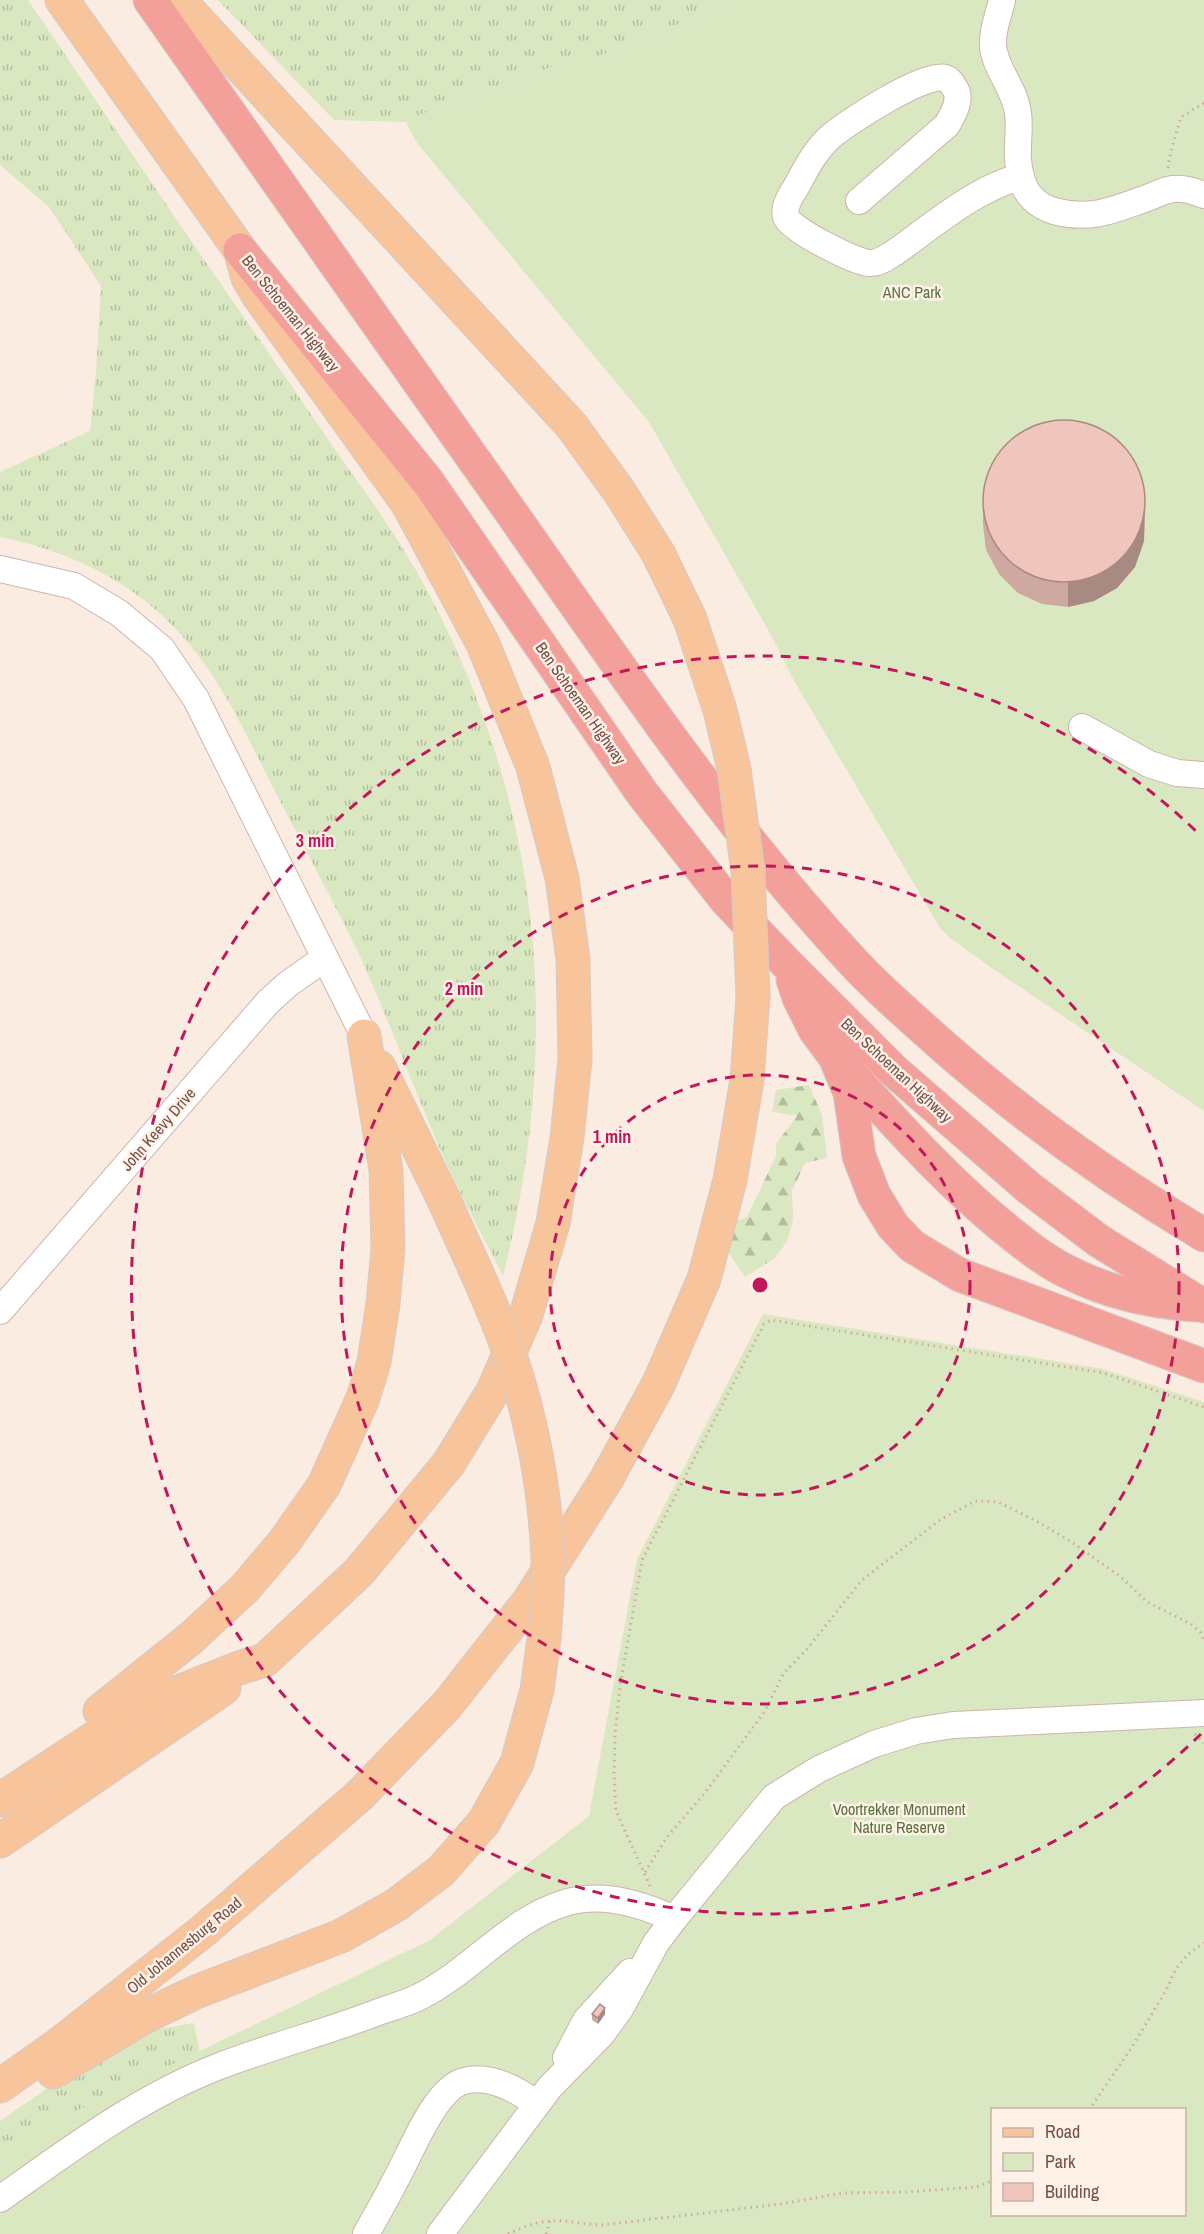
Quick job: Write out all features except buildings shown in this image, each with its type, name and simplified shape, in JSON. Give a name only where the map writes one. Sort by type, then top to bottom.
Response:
[{"type":"highway","points":[[150,0],[308,227],[681,752],[766,862],[856,965],[919,1025],[997,1093],[1060,1141],[1144,1199],[1204,1235]]},
{"type":"highway","name":"Ben Schoeman Highway","points":[[240,250],[428,482],[642,793],[726,900],[893,1070],[1029,1188],[1099,1241],[1203,1306]]},
{"type":"highway","points":[[788,965],[799,998],[834,1057],[973,1203],[1034,1252],[1072,1274],[1157,1302],[1203,1306]]},
{"type":"highway","points":[[834,1057],[850,1093],[863,1169],[874,1195],[893,1226],[912,1246],[960,1275],[1204,1366]]},
{"type":"main road","name":"Ben Schoeman Highway","points":[[62,0],[240,250]]},
{"type":"main road","name":"Old Johannesburg Road","points":[[0,2086],[58,2044],[203,1931],[360,1795],[447,1705],[529,1600],[606,1480],[659,1383],[704,1279],[730,1180],[747,1080],[753,997],[748,871],[734,769],[720,710],[690,619],[658,553],[619,491],[571,425],[179,0]]},
{"type":"main road","points":[[0,1840],[265,1660],[359,1572],[449,1463],[493,1392],[526,1315],[554,1223],[567,1138],[575,1048],[573,959],[562,878],[533,767],[483,644],[408,504],[258,295],[248,278],[240,250]]},
{"type":"main road","points":[[0,2106],[66,2062],[144,2017],[196,1992],[341,1936],[396,1905],[441,1870],[484,1822],[517,1763],[537,1690],[544,1638],[548,1561],[533,1441],[519,1386],[497,1321],[445,1202],[364,1036]]},
{"type":"main road","points":[[0,1780],[96,1714],[191,1638],[244,1589],[284,1542],[324,1485],[363,1398],[374,1362],[383,1304],[388,1249],[386,1170],[364,1036]]},
{"type":"main road","points":[[0,1800],[143,1706],[265,1660]]},
{"type":"street","points":[[1002,0],[994,30],[993,46],[997,61],[1012,88],[1018,112],[1016,145],[1021,177],[1026,191],[1035,201],[1046,209],[1073,216],[1103,214],[1170,189],[1188,189],[1204,195]]},
{"type":"street","points":[[859,201],[947,125],[958,100],[957,90],[950,81],[943,77],[934,78],[920,82],[856,118],[815,152],[786,208],[786,217],[793,225],[838,252],[870,263],[881,261],[973,199],[1021,177]]},
{"type":"street","points":[[0,569],[74,586],[119,613],[162,649],[195,699],[364,1036]]},
{"type":"street","points":[[1082,727],[1149,764],[1177,773],[1204,775]]},
{"type":"street","name":"John Keevy Drive","points":[[0,1311],[267,1002],[325,958]]},
{"type":"street","points":[[440,2234],[544,2095],[601,2035],[620,2009],[656,1943],[774,1797],[819,1770],[874,1744],[916,1731],[953,1725],[1204,1713]]},
{"type":"street","points":[[0,2199],[104,2126],[179,2083],[219,2066],[367,2017],[419,1997],[448,1980],[516,1928],[543,1911],[567,1902],[593,1899],[647,1907],[674,1919]]},
{"type":"street","points":[[366,2234],[425,2123],[443,2097],[455,2085],[465,2080],[489,2080],[523,2093],[544,2095]]},
{"type":"path","points":[[1170,189],[1167,179],[1171,151],[1181,117],[1204,103]]},
{"type":"path","points":[[647,1907],[653,1892],[616,1811],[614,1773],[620,1686],[642,1560],[764,1324],[771,1320],[1104,1373],[1204,1407]]},
{"type":"path","points":[[645,1872],[667,1837],[704,1794],[765,1711],[783,1674],[807,1649],[862,1580],[940,1520],[975,1501],[998,1502],[1070,1541],[1121,1577],[1147,1602],[1191,1624],[1201,1633],[1204,1640]]},
{"type":"path","points":[[1090,2108],[1135,2041],[1168,1987],[1175,1970],[1187,1955],[1204,1943]]},
{"type":"path","points":[[508,2234],[550,2220],[602,2225],[781,2204],[843,2193],[906,2192],[976,2187],[991,2182]]},
{"type":"path","points":[[546,2234],[550,2220]]},
{"type":"green space","points":[[0,0],[28,0],[393,533],[417,572],[459,656],[492,741],[515,828],[530,915],[536,1004],[533,1094],[522,1184],[503,1276],[444,1159],[375,990],[352,940],[220,687],[189,644],[172,625],[154,608],[114,579],[47,549],[0,537],[0,472],[90,431],[101,286],[49,207],[0,165]]},
{"type":"green space","points":[[218,0],[732,0],[589,60],[574,59],[408,119],[406,122],[334,120]]},
{"type":"green space","name":"ANC Park","points":[[732,0],[1204,0],[1204,1111],[993,969],[940,928],[793,679],[771,635],[649,422],[417,143],[406,122],[408,119],[574,59],[589,60]]},
{"type":"green space","points":[[809,1085],[822,1115],[827,1158],[805,1163],[792,1191],[793,1220],[787,1241],[775,1258],[745,1277],[724,1246],[723,1226],[747,1217],[776,1156],[776,1144],[797,1116],[772,1112],[776,1090]]},
{"type":"green space","name":"Voortrekker Monument Nature Reserve","points":[[763,1314],[1104,1369],[1204,1402],[1204,2234],[0,2234],[0,2160],[61,2118],[430,1940],[589,1816],[637,1559]]},
{"type":"green space","points":[[194,2023],[200,2053],[0,2184],[0,2121],[71,2072],[147,2031]]}]
